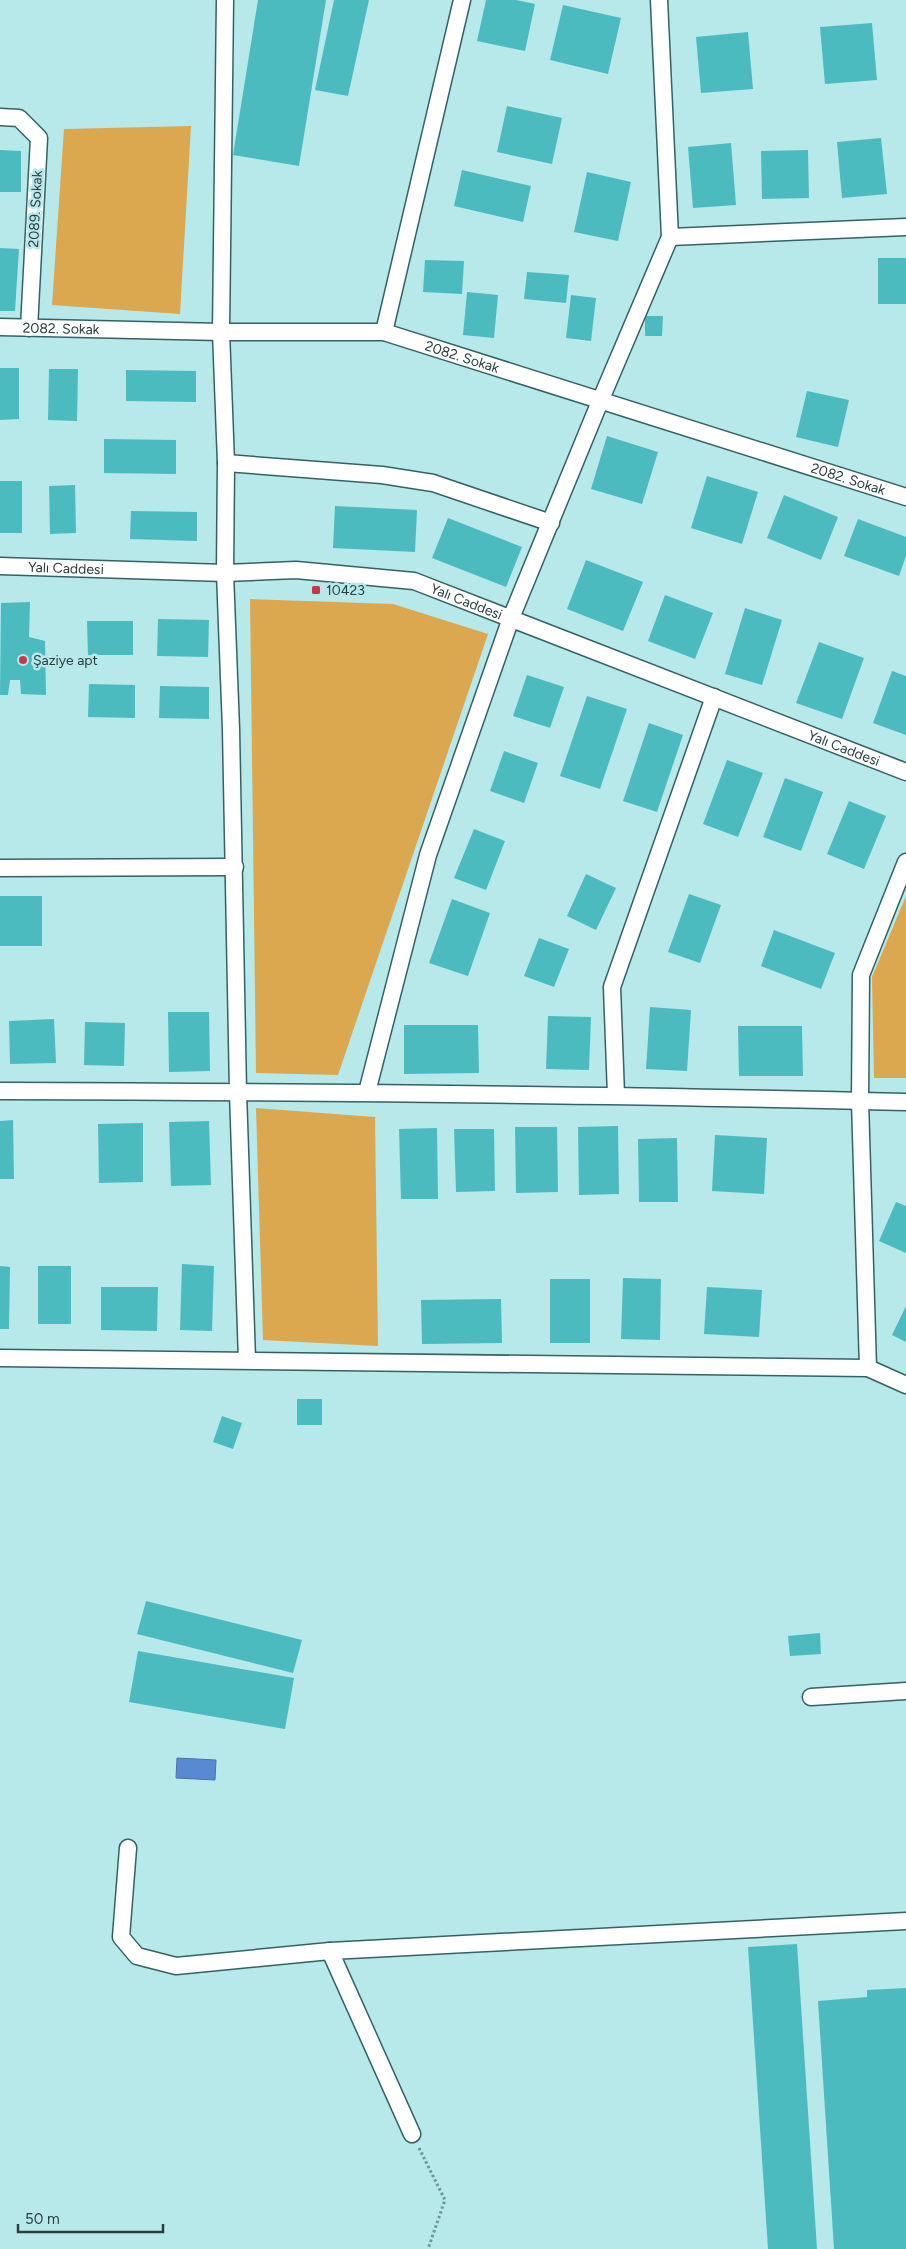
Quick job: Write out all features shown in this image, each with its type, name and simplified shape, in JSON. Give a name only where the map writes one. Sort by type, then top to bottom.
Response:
[{"type":"street","points":[[224,0],[221,332],[226,463],[225,573],[235,867],[238,1092],[246,1360]]},
{"type":"street","points":[[384,332],[462,0]]},
{"type":"street","points":[[366,1092],[428,855],[511,618],[600,399],[670,237],[659,0]]},
{"type":"street","name":"2089. Sokak","points":[[0,117],[19,118],[39,138],[29,328]]},
{"type":"street","points":[[670,237],[906,227]]},
{"type":"street","name":"2082. Sokak","points":[[0,328],[221,332],[384,332],[906,497]]},
{"type":"street","points":[[226,463],[382,475],[433,483],[551,523]]},
{"type":"street","name":"Yalı Caddesi","points":[[0,566],[225,573],[296,570],[414,581],[906,772]]},
{"type":"street","points":[[616,1095],[612,987],[714,697]]},
{"type":"street","points":[[868,1368],[860,1101],[861,975],[906,862]]},
{"type":"street","points":[[0,868],[235,867]]},
{"type":"street","points":[[0,1091],[616,1095],[906,1102]]},
{"type":"street","points":[[0,1358],[868,1368],[906,1385]]},
{"type":"street","points":[[811,1697],[906,1691]]},
{"type":"street","points":[[128,1848],[121,1937],[137,1956],[176,1966],[330,1952],[906,1922]]},
{"type":"street","points":[[330,1952],[412,2134]]},
{"type":"path","points":[[412,2134],[445,2200],[428,2249]]},
{"type":"shaded area","points":[[191,126],[180,314],[52,305],[64,129]]},
{"type":"shaded area","points":[[250,599],[393,604],[488,634],[338,1075],[256,1073]]},
{"type":"shaded area","points":[[906,896],[906,1078],[874,1078],[872,977]]},
{"type":"shaded area","points":[[256,1108],[375,1117],[378,1346],[263,1340]]},
{"type":"water","points":[[177,1758],[216,1760],[215,1780],[176,1778]]},
{"type":"building","points":[[258,0],[326,0],[299,166],[233,155]]},
{"type":"building","points":[[334,0],[369,0],[348,96],[315,90]]},
{"type":"building","points":[[486,0],[516,0],[535,4],[525,51],[477,41]]},
{"type":"building","points":[[563,5],[621,18],[608,74],[550,60]]},
{"type":"building","points":[[872,23],[877,80],[825,84],[820,27]]},
{"type":"building","points":[[748,32],[753,89],[701,93],[696,37]]},
{"type":"building","points":[[507,106],[562,118],[552,164],[497,152]]},
{"type":"building","points":[[881,138],[887,194],[842,198],[837,142]]},
{"type":"building","points":[[731,143],[736,205],[693,208],[688,147]]},
{"type":"building","points":[[0,150],[21,151],[21,192],[0,192]]},
{"type":"building","points":[[808,150],[809,198],[762,199],[761,151]]},
{"type":"building","points":[[462,170],[531,186],[523,222],[454,206]]},
{"type":"building","points":[[587,172],[631,182],[618,241],[574,232]]},
{"type":"building","points":[[0,248],[19,249],[15,311],[0,311]]},
{"type":"building","points":[[878,258],[906,258],[906,304],[878,304]]},
{"type":"building","points":[[425,260],[464,261],[462,294],[423,292]]},
{"type":"building","points":[[527,272],[569,275],[566,303],[524,299]]},
{"type":"building","points":[[467,292],[498,295],[494,338],[463,335]]},
{"type":"building","points":[[571,295],[596,298],[591,341],[566,338]]},
{"type":"building","points":[[645,316],[663,316],[662,336],[645,336]]},
{"type":"building","points":[[0,368],[19,368],[19,419],[0,420]]},
{"type":"building","points":[[49,369],[78,369],[77,421],[48,420]]},
{"type":"building","points":[[126,370],[196,371],[196,402],[126,401]]},
{"type":"building","points":[[807,391],[849,400],[838,447],[796,437]]},
{"type":"building","points":[[607,436],[658,452],[642,504],[591,489]]},
{"type":"building","points":[[104,439],[176,440],[176,474],[104,473]]},
{"type":"building","points":[[707,476],[758,492],[742,544],[691,528]]},
{"type":"building","points":[[0,481],[22,481],[22,533],[0,533]]},
{"type":"building","points":[[75,485],[76,533],[50,534],[49,486]]},
{"type":"building","points":[[784,495],[838,517],[821,560],[767,538]]},
{"type":"building","points":[[335,506],[417,510],[415,552],[333,548]]},
{"type":"building","points":[[131,511],[197,512],[197,541],[130,539]]},
{"type":"building","points":[[448,518],[522,547],[506,587],[432,558]]},
{"type":"building","points":[[858,519],[906,537],[906,556],[899,576],[844,556]]},
{"type":"building","points":[[586,560],[643,582],[623,631],[567,609]]},
{"type":"building","points":[[665,595],[713,613],[695,659],[648,641]]},
{"type":"building","name":"Şaziye apt","points":[[30,602],[29,637],[45,641],[46,695],[21,694],[20,680],[10,680],[8,695],[0,695],[1,603]]},
{"type":"building","points":[[745,608],[782,620],[762,685],[725,674]]},
{"type":"building","points":[[158,619],[209,620],[208,657],[157,656]]},
{"type":"building","points":[[87,621],[133,621],[133,655],[88,655]]},
{"type":"building","points":[[819,642],[864,658],[842,719],[796,703]]},
{"type":"building","points":[[892,671],[906,676],[906,735],[873,723]]},
{"type":"building","points":[[527,675],[564,687],[550,728],[513,716]]},
{"type":"building","points":[[89,684],[135,685],[135,718],[88,717]]},
{"type":"building","points":[[160,686],[209,687],[209,719],[159,718]]},
{"type":"building","points":[[587,696],[627,709],[600,789],[560,776]]},
{"type":"building","points":[[649,723],[683,735],[657,812],[623,801]]},
{"type":"building","points":[[504,751],[538,763],[524,803],[490,791]]},
{"type":"building","points":[[727,760],[763,773],[738,837],[703,824]]},
{"type":"building","points":[[785,778],[823,792],[801,851],[763,837]]},
{"type":"building","points":[[849,801],[886,816],[864,869],[827,854]]},
{"type":"building","points":[[474,829],[505,841],[486,890],[454,878]]},
{"type":"building","points":[[586,874],[616,888],[596,930],[567,916]]},
{"type":"building","points":[[689,894],[721,905],[700,963],[668,952]]},
{"type":"building","points":[[0,896],[42,896],[42,946],[0,946]]},
{"type":"building","points":[[452,899],[490,913],[468,976],[429,963]]},
{"type":"building","points":[[774,930],[835,953],[821,989],[761,966]]},
{"type":"building","points":[[539,938],[569,949],[554,987],[524,976]]},
{"type":"building","points":[[650,1007],[691,1010],[687,1071],[646,1069]]},
{"type":"building","points":[[168,1012],[209,1012],[210,1071],[169,1072]]},
{"type":"building","points":[[548,1016],[591,1017],[589,1070],[546,1069]]},
{"type":"building","points":[[54,1019],[56,1063],[10,1064],[9,1021]]},
{"type":"building","points":[[85,1022],[125,1023],[124,1066],[84,1065]]},
{"type":"building","points":[[404,1025],[478,1025],[479,1073],[404,1074]]},
{"type":"building","points":[[738,1026],[802,1026],[803,1076],[739,1076]]},
{"type":"building","points":[[13,1120],[14,1179],[0,1179],[0,1121]]},
{"type":"building","points":[[209,1121],[211,1185],[171,1186],[169,1122]]},
{"type":"building","points":[[143,1123],[143,1182],[99,1183],[98,1124]]},
{"type":"building","points":[[618,1126],[619,1194],[579,1195],[578,1127]]},
{"type":"building","points":[[515,1127],[557,1127],[558,1192],[516,1193]]},
{"type":"building","points":[[437,1128],[438,1199],[401,1199],[399,1129]]},
{"type":"building","points":[[454,1129],[494,1129],[495,1191],[456,1192]]},
{"type":"building","points":[[715,1135],[767,1138],[764,1194],[712,1191]]},
{"type":"building","points":[[677,1138],[678,1202],[639,1202],[638,1139]]},
{"type":"building","points":[[896,1202],[906,1206],[906,1253],[879,1241]]},
{"type":"building","points":[[182,1264],[214,1266],[212,1331],[180,1330]]},
{"type":"building","points":[[0,1266],[10,1267],[9,1329],[0,1329]]},
{"type":"building","points":[[38,1266],[71,1266],[71,1324],[38,1324]]},
{"type":"building","points":[[623,1278],[661,1279],[660,1340],[621,1339]]},
{"type":"building","points":[[550,1279],[590,1279],[590,1343],[550,1343]]},
{"type":"building","points":[[101,1287],[158,1287],[157,1331],[101,1330]]},
{"type":"building","points":[[707,1287],[762,1290],[759,1337],[704,1334]]},
{"type":"building","points":[[501,1299],[502,1343],[422,1344],[421,1300]]},
{"type":"building","points":[[906,1306],[906,1342],[892,1335]]},
{"type":"building","points":[[297,1399],[322,1399],[322,1425],[297,1425]]},
{"type":"building","points":[[222,1416],[242,1423],[233,1449],[213,1442]]},
{"type":"building","points":[[146,1601],[302,1640],[293,1673],[137,1634]]},
{"type":"building","points":[[820,1633],[821,1654],[790,1656],[788,1636]]},
{"type":"building","points":[[138,1651],[294,1678],[285,1729],[129,1702]]},
{"type":"building","points":[[797,1944],[817,2249],[768,2249],[748,1947]]},
{"type":"building","points":[[906,1988],[906,2249],[834,2249],[818,2001],[867,1997],[867,1990]]},
{"type":"place","name":"10423","points":[[316,590]]},
{"type":"place","name":"Şaziye apt","points":[[23,660]]}]
